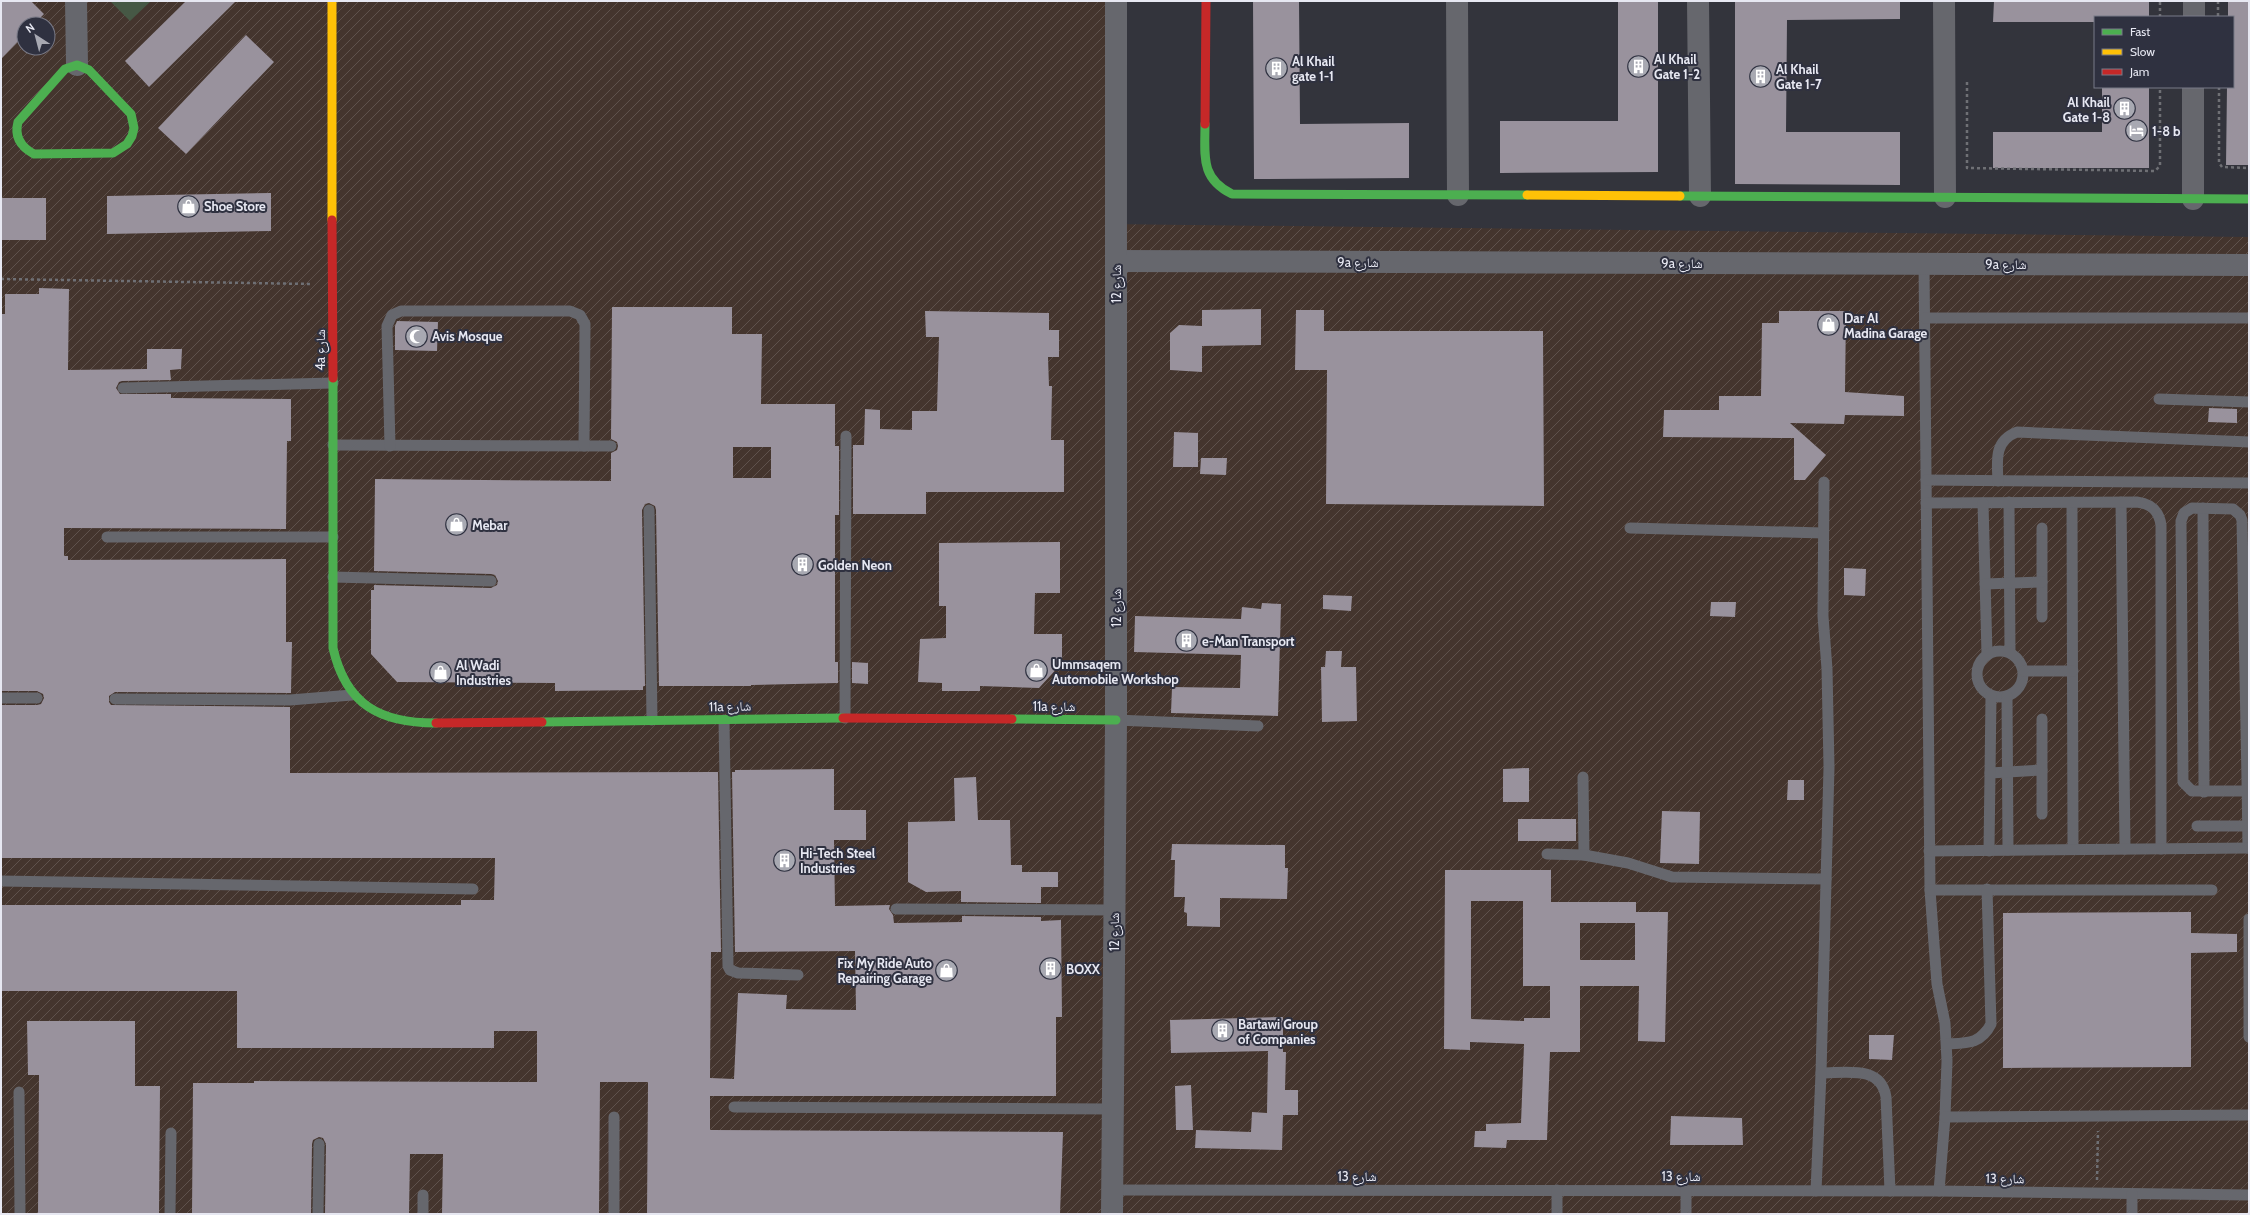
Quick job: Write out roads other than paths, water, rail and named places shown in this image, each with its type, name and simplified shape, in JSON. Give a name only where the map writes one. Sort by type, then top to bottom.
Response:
[{"type":"street","points":[[76,1],[77,65]]},
{"type":"street","name":"4a شارع","points":[[332,1],[333,648],[339,673],[352,695]]},
{"type":"street","name":"شارع 12","points":[[1112,1214],[1116,720],[1116,1]]},
{"type":"street","points":[[1206,1],[1205,162],[1207,171],[1216,185],[1232,194],[1240,196],[1458,195],[2249,199]]},
{"type":"street","points":[[1457,1],[1458,195]]},
{"type":"street","points":[[1698,1],[1700,196]]},
{"type":"street","points":[[1944,1],[1945,197]]},
{"type":"street","points":[[2194,1],[2194,16]]},
{"type":"street","points":[[77,65],[89,70],[131,114],[134,128],[132,136],[121,149],[105,155],[34,154],[27,151],[22,147],[16,135],[18,122],[65,69],[77,65]]},
{"type":"street","points":[[2193,88],[2193,199]]},
{"type":"street","name":"9a شارع","points":[[1116,261],[2249,266]]},
{"type":"street","name":"11a شارع","points":[[352,695],[375,712],[388,717],[416,723],[845,718],[1116,720]]},
{"type":"lane","points":[[1924,264],[1930,890],[1937,984],[1947,1044],[1945,1117],[1939,1191]]},
{"type":"lane","points":[[390,446],[387,326],[392,315],[396,312],[417,311],[570,311],[580,315],[585,324],[584,446]]},
{"type":"lane","points":[[1925,318],[2249,318]]},
{"type":"lane","points":[[123,388],[333,383]]},
{"type":"lane","points":[[2159,399],[2249,402]]},
{"type":"lane","points":[[1998,480],[1998,450],[2004,439],[2017,432],[2249,442]]},
{"type":"lane","points":[[845,718],[846,436]]},
{"type":"lane","points":[[333,445],[611,446]]},
{"type":"lane","points":[[1926,480],[2249,483]]},
{"type":"lane","points":[[1816,1191],[1821,1073],[1829,730],[1824,616],[1824,482]]},
{"type":"lane","points":[[2009,502],[2010,652]]},
{"type":"lane","points":[[2072,502],[2074,849]]},
{"type":"lane","points":[[2120,502],[2125,849]]},
{"type":"lane","points":[[1926,503],[2137,502],[2151,506],[2156,511],[2161,525],[2161,849]]},
{"type":"lane","points":[[1983,503],[1987,654]]},
{"type":"lane","points":[[1930,851],[2248,848],[2248,791],[2242,520],[2240,515],[2233,509],[2203,508],[2188,510],[2181,521],[2182,775],[2187,787],[2192,791],[2248,791]]},
{"type":"lane","points":[[2203,508],[2204,792]]},
{"type":"lane","points":[[649,510],[652,720]]},
{"type":"lane","points":[[1630,528],[1823,533]]},
{"type":"lane","points":[[2042,528],[2042,618]]},
{"type":"lane","points":[[107,537],[333,537]]},
{"type":"lane","points":[[333,577],[491,580]]},
{"type":"lane","points":[[1985,584],[2042,582]]},
{"type":"lane","points":[[1998,650],[2010,652],[2017,656],[2024,671],[2020,687],[2006,696],[1991,696],[1979,684],[1977,676],[1981,660],[1987,654],[1998,650]]},
{"type":"lane","points":[[2024,671],[2073,671]]},
{"type":"lane","points":[[115,699],[290,700],[352,695]]},
{"type":"lane","points":[[1989,850],[1991,696]]},
{"type":"lane","points":[[2006,696],[2008,850]]},
{"type":"lane","points":[[1,698],[37,698]]},
{"type":"lane","points":[[2042,719],[2042,814]]},
{"type":"lane","points":[[724,720],[728,966],[730,970],[738,973],[798,975]]},
{"type":"lane","points":[[1116,720],[1258,726]]},
{"type":"lane","points":[[1990,773],[2042,770]]},
{"type":"lane","points":[[1583,777],[1584,855]]},
{"type":"lane","points":[[2197,826],[2248,826]]},
{"type":"lane","points":[[1547,854],[1584,855],[1637,864],[1672,877],[1826,879]]},
{"type":"lane","points":[[1,881],[473,889]]},
{"type":"lane","points":[[1947,1044],[1973,1043],[1987,1033],[1991,1024],[1987,889]]},
{"type":"lane","points":[[1930,890],[2212,890]]},
{"type":"lane","points":[[896,909],[1115,910]]},
{"type":"lane","points":[[2249,919],[2249,1037]]},
{"type":"lane","points":[[1821,1073],[1867,1073],[1879,1078],[1883,1084],[1886,1097],[1890,1191]]},
{"type":"lane","points":[[19,1092],[20,1214]]},
{"type":"lane","points":[[734,1107],[1113,1109]]},
{"type":"lane","points":[[1945,1117],[2249,1115]]},
{"type":"lane","points":[[614,1117],[614,1214]]},
{"type":"lane","points":[[170,1214],[171,1133]]},
{"type":"lane","points":[[318,1214],[319,1144]]},
{"type":"lane","name":"شارع 13","points":[[1112,1190],[1939,1191],[2249,1195]]},
{"type":"lane","points":[[1557,1190],[1557,1214]]},
{"type":"lane","points":[[1686,1190],[1686,1214]]},
{"type":"lane","points":[[2132,1194],[2132,1214]]},
{"type":"lane","points":[[423,1195],[423,1214]]},
{"type":"place","name":"Al Khail Gate 1-2","points":[[1638,66]]},
{"type":"place","name":"Al Khail gate 1-1","points":[[1276,68]]},
{"type":"place","name":"Al Khail Gate 1-7","points":[[1761,76]]},
{"type":"place","name":"Al Khail Gate 1-8","points":[[2125,109]]},
{"type":"place","name":"1-8 b","points":[[2137,131]]},
{"type":"place","name":"Shoe Store","points":[[189,206]]},
{"type":"place","name":"Dar Al Madina Garage","points":[[1829,325]]},
{"type":"place","name":"Avis Mosque","points":[[416,336]]},
{"type":"place","name":"Mebar","points":[[457,525]]},
{"type":"place","name":"Golden Neon","points":[[803,565]]},
{"type":"place","name":"e-Man Transport","points":[[1186,641]]},
{"type":"place","name":"Ummsaqem Automobile Workshop","points":[[1037,671]]},
{"type":"place","name":"Al Wadi Industries","points":[[440,672]]},
{"type":"place","name":"Hi-Tech Steel Industries","points":[[785,860]]},
{"type":"place","name":"BOXX","points":[[1050,969]]},
{"type":"place","name":"Fix My Ride Auto Repairing Garage","points":[[947,970]]},
{"type":"place","name":"Bartawi Group of Companies","points":[[1222,1031]]}]
